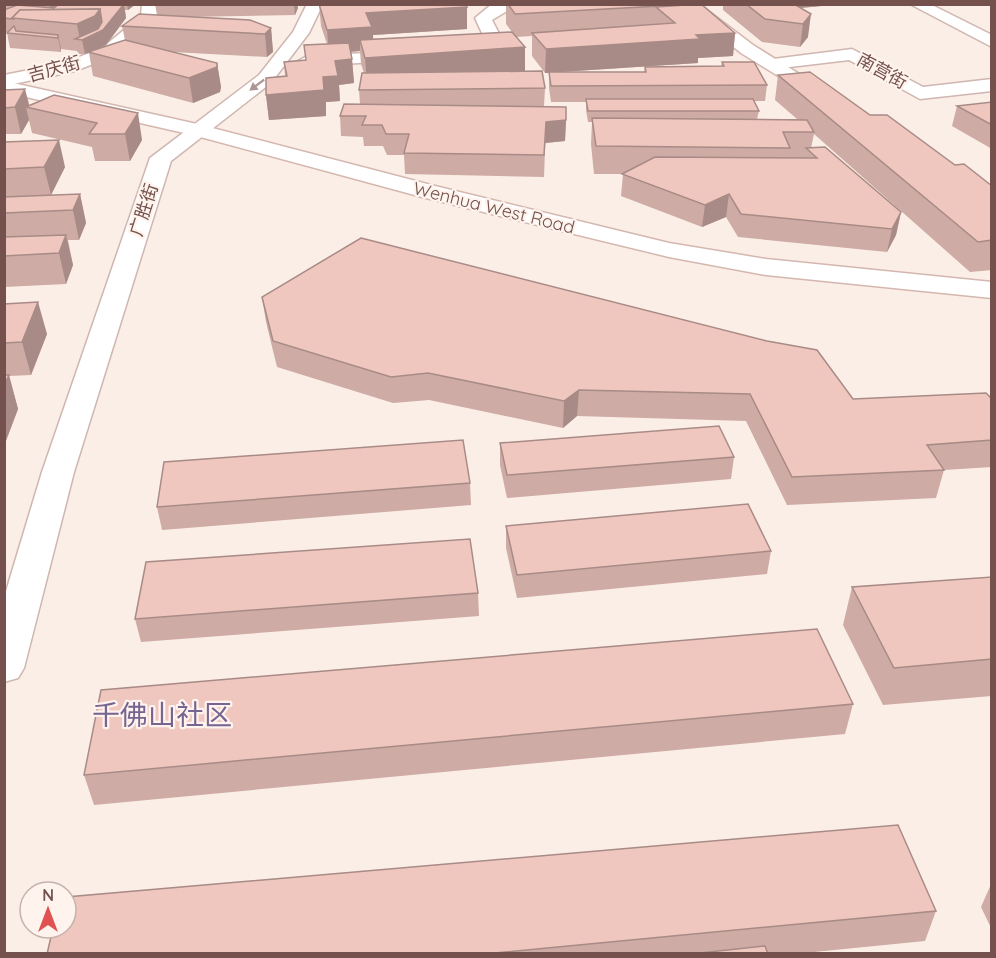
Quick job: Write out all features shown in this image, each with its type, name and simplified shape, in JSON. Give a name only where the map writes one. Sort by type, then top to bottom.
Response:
[{"type":"street","name":"吉庆街","points":[[4,81],[69,67],[108,52],[149,18],[150,4]]},
{"type":"street","name":"广胜街","points":[[4,668],[58,472],[161,158],[265,79],[301,33],[315,4]]},
{"type":"street","points":[[452,53],[499,51],[483,18],[501,8],[500,4]]},
{"type":"street","points":[[688,4],[747,49],[843,107]]},
{"type":"street","points":[[917,4],[992,42]]},
{"type":"street","name":"南营街","points":[[773,64],[852,54],[920,93],[992,85]]},
{"type":"street","points":[[278,62],[418,55]]},
{"type":"street","name":"Wenhua West Road","points":[[4,86],[189,136],[669,250],[766,267],[992,290]]},
{"type":"building","points":[[124,4],[103,30],[82,40],[75,39],[98,29],[102,22],[100,9],[20,10],[13,19],[4,18],[4,10],[17,5],[54,8],[58,5]]},
{"type":"building","points":[[319,4],[465,4],[467,7],[366,13],[372,27],[327,30]]},
{"type":"building","points":[[508,4],[657,4],[659,6],[515,14]]},
{"type":"building","points":[[701,4],[735,33],[696,35],[700,39],[546,49],[532,33],[675,23],[656,7]]},
{"type":"building","points":[[746,4],[794,4],[811,14],[803,24],[765,19]]},
{"type":"building","points":[[100,9],[95,16],[77,24],[12,18],[20,10]]},
{"type":"building","points":[[139,14],[250,20],[271,28],[265,34],[122,26]]},
{"type":"building","points":[[14,26],[16,31],[58,35],[58,38],[7,33]]},
{"type":"building","points":[[512,32],[525,47],[365,58],[360,40]]},
{"type":"building","points":[[125,40],[217,63],[217,67],[189,78],[88,52]]},
{"type":"building","points":[[349,43],[352,59],[335,61],[338,76],[323,77],[324,90],[266,95],[266,78],[287,76],[284,62],[306,60],[304,45]]},
{"type":"building","points":[[722,62],[754,62],[767,85],[551,86],[549,72],[646,72],[645,67],[724,66]]},
{"type":"building","points":[[542,71],[545,88],[359,90],[362,73]]},
{"type":"building","points":[[810,72],[870,115],[887,115],[955,165],[964,164],[992,186],[992,240],[978,242],[778,75]]},
{"type":"building","points":[[25,89],[15,107],[4,108],[4,90]]},
{"type":"building","points":[[54,95],[138,113],[125,134],[89,134],[97,123],[26,107]]},
{"type":"building","points":[[586,99],[753,99],[759,111],[588,111]]},
{"type":"building","points":[[992,102],[992,125],[957,106]]},
{"type":"building","points":[[344,104],[566,107],[566,120],[546,122],[544,155],[404,153],[409,134],[386,134],[382,125],[362,125],[366,116],[340,116]]},
{"type":"building","points":[[592,118],[807,120],[814,132],[783,132],[790,148],[596,146]]},
{"type":"building","points":[[59,140],[44,167],[4,169],[4,142]]},
{"type":"building","points":[[825,147],[901,212],[892,229],[741,214],[729,194],[705,205],[622,174],[655,157],[817,158],[806,148]]},
{"type":"building","points":[[80,194],[73,210],[4,213],[4,197]]},
{"type":"building","points":[[66,235],[59,253],[4,256],[4,237]]},
{"type":"building","points":[[361,238],[767,341],[817,350],[853,399],[986,393],[992,399],[992,440],[927,445],[944,470],[792,477],[750,394],[579,390],[564,401],[428,373],[391,377],[273,341],[262,297]]},
{"type":"building","points":[[38,302],[22,342],[4,343],[4,304]]},
{"type":"building","points":[[4,375],[9,375],[4,385]]},
{"type":"building","points":[[719,426],[734,457],[507,475],[500,443]]},
{"type":"building","points":[[463,440],[470,483],[157,507],[164,462]]},
{"type":"building","points":[[748,504],[771,551],[517,575],[506,526]]},
{"type":"building","points":[[470,539],[478,593],[135,619],[146,562]]},
{"type":"building","points":[[992,577],[992,659],[894,668],[852,587]]},
{"type":"building","points":[[817,629],[853,704],[84,775],[101,690]]},
{"type":"building","points":[[898,825],[936,911],[484,954],[47,954],[50,940],[78,940],[78,896]]},
{"type":"building","points":[[765,946],[768,954],[691,954]]},
{"type":"district","name":"千佛山社区","points":[[162,715]]}]
